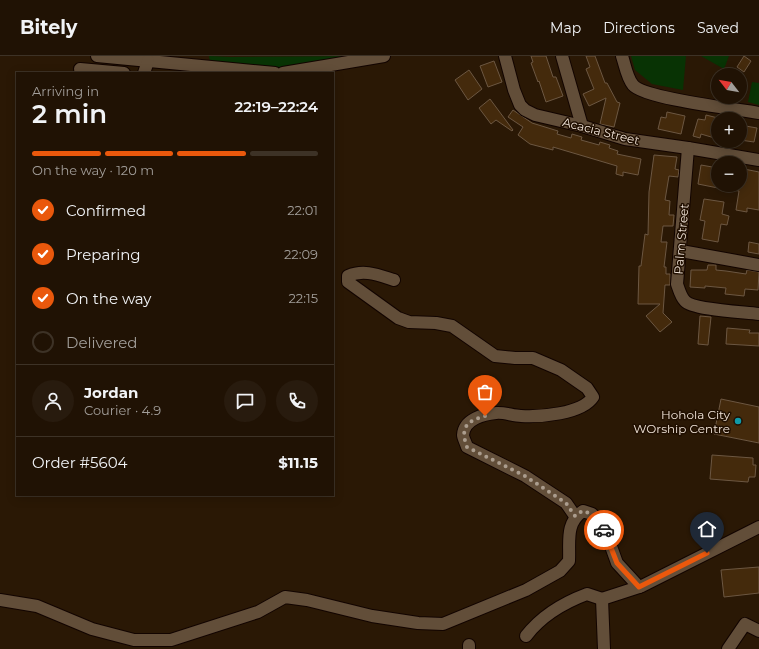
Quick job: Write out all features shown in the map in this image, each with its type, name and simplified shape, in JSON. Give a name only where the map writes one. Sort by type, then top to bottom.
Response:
[{"type":"street","points":[[98,56],[148,61],[198,60],[211,68],[262,72]]},
{"type":"street","points":[[289,72],[384,56]]},
{"type":"street","name":"Acacia Street","points":[[505,56],[514,90],[520,105],[525,110],[535,115],[582,126],[625,139],[759,160]]},
{"type":"street","points":[[562,56],[582,126]]},
{"type":"street","points":[[622,56],[632,83],[640,90],[686,102],[759,113]]},
{"type":"street","points":[[144,72],[148,61]]},
{"type":"street","points":[[80,69],[113,72]]},
{"type":"street","name":"Palm Street","points":[[688,148],[681,251],[677,284],[685,302],[697,307],[759,314]]},
{"type":"street","points":[[681,251],[759,264]]},
{"type":"street","points":[[394,280],[370,273],[357,272],[348,276],[348,282],[398,318],[409,322],[436,323],[452,326],[495,356],[533,358],[561,370],[587,388],[593,397],[589,404],[567,412],[539,416],[520,416],[497,413],[473,419],[466,426],[463,436],[467,447],[525,476],[566,503],[575,516]]},
{"type":"street","points":[[0,600],[37,606],[92,630],[134,640],[171,640],[258,612],[285,597],[307,600],[372,616],[418,623],[443,624],[526,590],[560,571],[569,561],[570,525],[575,516],[582,511],[592,514],[600,524],[608,538],[617,563],[639,587]]},
{"type":"street","points":[[526,636],[548,613],[571,600],[588,594],[602,600],[639,587],[759,527]]},
{"type":"street","points":[[602,600],[604,649]]},
{"type":"street","points":[[728,649],[745,624],[759,631]]},
{"type":"green space","points":[[209,56],[377,56],[280,72],[210,62]]},
{"type":"green space","points":[[631,56],[686,56],[683,90],[652,84],[635,70]]},
{"type":"green space","points":[[701,56],[729,56],[724,68]]},
{"type":"green space","points":[[752,82],[759,83],[759,105],[748,102]]},
{"type":"building","points":[[531,56],[546,56],[553,77],[556,77],[563,96],[546,102],[531,63],[533,62]]},
{"type":"building","points":[[586,56],[595,56],[605,83],[607,83],[617,102],[620,103],[614,127],[600,124],[606,98],[589,106],[583,94],[594,89],[586,69],[590,67]]},
{"type":"building","points":[[744,56],[751,61],[747,68],[737,67]]},
{"type":"building","points":[[494,61],[502,82],[488,87],[480,66]]},
{"type":"building","points":[[469,70],[482,89],[468,100],[455,80]]},
{"type":"building","points":[[490,99],[513,130],[512,131],[496,120],[491,124],[479,108]]},
{"type":"building","points":[[513,110],[532,123],[558,131],[557,134],[571,138],[572,134],[582,137],[581,140],[599,145],[600,142],[610,145],[609,148],[618,151],[617,154],[641,159],[638,175],[623,172],[623,176],[616,174],[617,166],[553,147],[553,150],[530,144],[518,135],[523,127],[508,117]]},
{"type":"building","points":[[667,112],[685,116],[681,134],[658,129],[661,117],[666,118]]},
{"type":"building","points":[[706,115],[711,116],[711,137],[701,134],[700,138],[693,136],[698,119],[705,120]]},
{"type":"building","points":[[747,126],[757,128],[754,142],[747,141]]},
{"type":"building","points":[[654,155],[677,157],[675,169],[679,170],[678,177],[669,176],[665,200],[670,201],[669,215],[674,215],[673,226],[663,226],[661,242],[667,242],[664,267],[666,267],[666,274],[670,274],[670,285],[665,285],[663,313],[672,322],[660,332],[646,316],[660,304],[638,304],[639,266],[641,266],[645,234],[648,235],[649,192]]},
{"type":"building","points":[[701,165],[711,167],[711,187],[698,184]]},
{"type":"building","points":[[747,170],[759,172],[759,210],[747,208],[747,212],[736,210],[739,192],[747,192]]},
{"type":"building","points":[[704,199],[724,202],[722,214],[729,216],[727,225],[721,224],[718,242],[702,239],[705,221],[700,220]]},
{"type":"building","points":[[749,242],[759,244],[759,254],[748,252]]},
{"type":"building","points":[[708,265],[716,265],[716,270],[746,274],[747,270],[759,272],[758,290],[745,289],[744,296],[725,294],[726,288],[705,286],[705,288],[690,287],[691,270],[707,270]]},
{"type":"building","points":[[700,316],[711,317],[708,345],[698,344]]},
{"type":"building","points":[[727,328],[750,330],[749,333],[759,333],[759,346],[726,344]]},
{"type":"building","name":"Hohola City WOrship Centre","points":[[721,399],[759,407],[759,443],[714,434]]},
{"type":"building","points":[[712,455],[753,458],[753,465],[756,465],[755,477],[749,477],[748,482],[710,479]]},
{"type":"building","points":[[759,567],[759,593],[724,597],[721,570]]},
{"type":"way so far","points":[[485,416],[473,419],[466,426],[463,436],[467,447],[525,476],[566,503],[575,516],[582,511],[592,514],[604,530]]},
{"type":"place","name":"Hohola City WOrship Centre","points":[[738,421]]},
{"type":"route","points":[[604,530],[617,563],[639,587],[707,553]]}]
